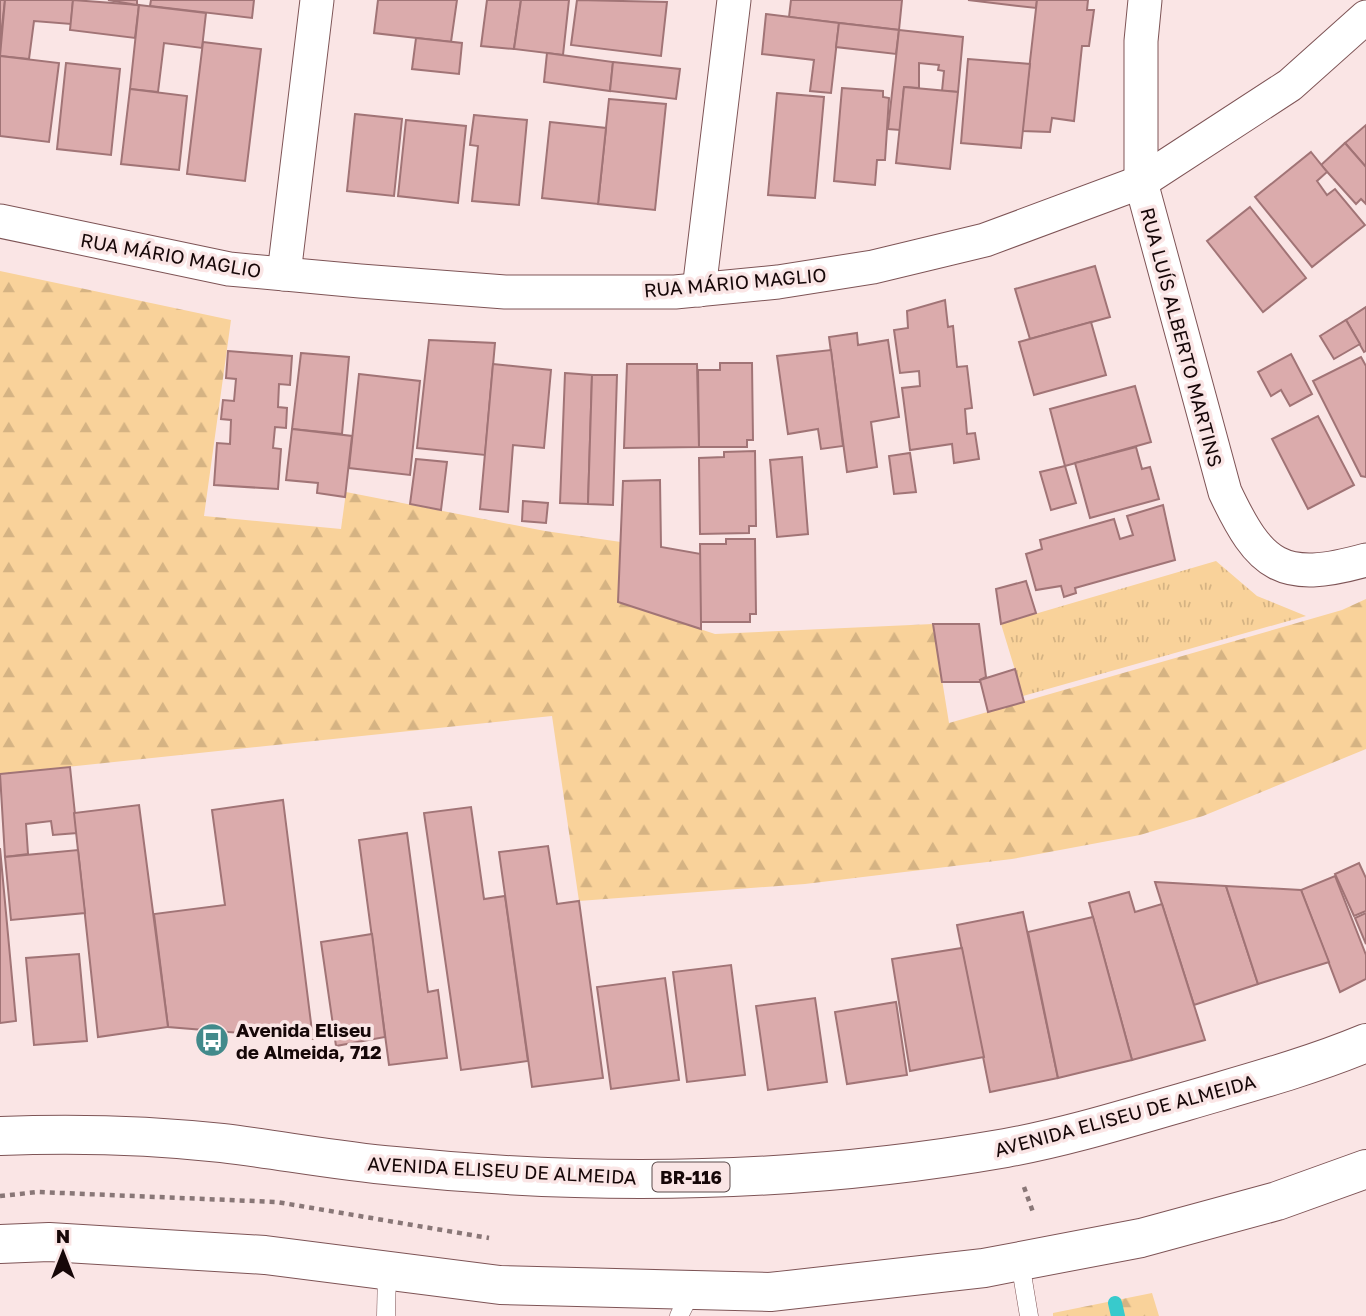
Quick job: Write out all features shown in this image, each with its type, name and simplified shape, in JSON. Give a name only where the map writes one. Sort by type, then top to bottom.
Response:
[{"type":"main road","name":"AVENIDA ELISEU DE ALMEIDA","points":[[0,1136],[51,1133],[219,1143],[396,1167],[603,1178],[883,1167],[1009,1147],[1119,1120],[1309,1066],[1366,1043]]},
{"type":"main road","points":[[0,1244],[49,1242],[265,1255],[500,1286],[685,1303],[1031,1260],[1141,1238],[1277,1201],[1366,1169]]},
{"type":"street","points":[[284,274],[317,0]]},
{"type":"street","points":[[699,290],[734,0]]},
{"type":"street","name":"RUA LUÍS ALBERTO MARTINS","points":[[1145,0],[1141,41],[1141,182],[1225,492],[1246,536],[1262,555],[1277,565],[1322,568],[1366,560]]},
{"type":"street","name":"RUA MÁRIO MAGLIO","points":[[0,221],[229,269],[505,292],[699,290],[778,282],[911,258],[985,240],[1141,182],[1290,85],[1366,17]]},
{"type":"lane","points":[[1029,1316],[1031,1260]]},
{"type":"lane","points":[[386,1316],[387,1271]]},
{"type":"path","points":[[1009,1147],[1037,1222],[1031,1260]]},
{"type":"green space","points":[[0,271],[231,320],[204,516],[341,529],[346,492],[545,531],[621,542],[618,602],[715,634],[933,624],[949,723],[1342,610],[1366,599],[1366,749],[1203,816],[1140,835],[1012,859],[805,884],[579,901],[552,716],[0,774]]},
{"type":"green space","points":[[1216,561],[1257,596],[1306,616],[1023,696],[1001,624]]},
{"type":"green space","points":[[1152,1293],[1159,1316],[1053,1316],[1053,1313]]},
{"type":"building","points":[[0,0],[5,0],[0,44]]},
{"type":"building","points":[[5,0],[73,0],[71,24],[34,21],[29,59],[0,56]]},
{"type":"building","points":[[73,0],[139,5],[135,38],[70,30]]},
{"type":"building","points":[[108,0],[137,0],[137,5]]},
{"type":"building","points":[[151,0],[254,0],[252,18],[150,6]]},
{"type":"building","points":[[378,0],[457,0],[451,42],[374,33]]},
{"type":"building","points":[[487,0],[521,0],[514,49],[481,46]]},
{"type":"building","points":[[521,0],[569,0],[563,55],[514,49]]},
{"type":"building","points":[[577,0],[667,2],[661,56],[571,45]]},
{"type":"building","points":[[791,0],[902,0],[899,30],[789,17]]},
{"type":"building","points":[[968,0],[1037,0],[1036,8]]},
{"type":"building","points":[[1037,0],[1088,0],[1087,10],[1094,10],[1089,46],[1082,46],[1074,121],[1052,118],[1050,132],[1022,131]]},
{"type":"building","points":[[139,5],[206,13],[202,48],[164,43],[158,92],[130,89]]},
{"type":"building","points":[[766,14],[839,23],[831,93],[810,91],[814,60],[762,54]]},
{"type":"building","points":[[839,23],[899,30],[896,54],[836,47]]},
{"type":"building","points":[[899,30],[963,37],[958,92],[942,91],[944,71],[938,70],[939,65],[919,63],[919,88],[904,87],[900,130],[888,129]]},
{"type":"building","points":[[416,38],[462,43],[459,74],[412,69]]},
{"type":"building","points":[[203,42],[261,49],[245,181],[187,174]]},
{"type":"building","points":[[547,53],[613,62],[610,91],[544,82]]},
{"type":"building","points":[[0,56],[59,63],[49,142],[0,136]]},
{"type":"building","points":[[968,59],[1030,64],[1021,148],[961,143]]},
{"type":"building","points":[[613,62],[680,69],[676,99],[610,91]]},
{"type":"building","points":[[66,63],[120,69],[111,155],[57,149]]},
{"type":"building","points":[[904,87],[958,92],[950,169],[896,163]]},
{"type":"building","points":[[842,88],[883,91],[883,97],[889,98],[885,160],[877,160],[875,185],[834,181]]},
{"type":"building","points":[[130,89],[187,96],[179,170],[121,164]]},
{"type":"building","points":[[777,93],[824,97],[815,198],[768,195]]},
{"type":"building","points":[[609,99],[666,104],[655,210],[598,204]]},
{"type":"building","points":[[355,114],[402,119],[394,196],[347,191]]},
{"type":"building","points":[[474,115],[527,120],[519,205],[472,201],[478,146],[470,145]]},
{"type":"building","points":[[406,120],[466,126],[458,203],[398,196]]},
{"type":"building","points":[[550,122],[606,128],[598,204],[542,198]]},
{"type":"building","points":[[1366,125],[1366,167],[1345,143]]},
{"type":"building","points":[[1345,143],[1366,167],[1366,204],[1361,199],[1356,204],[1321,165]]},
{"type":"building","points":[[1311,152],[1327,172],[1317,181],[1327,195],[1335,189],[1365,225],[1312,267],[1255,197]]},
{"type":"building","points":[[1250,207],[1306,278],[1263,312],[1207,241]]},
{"type":"building","points":[[1095,266],[1110,317],[1030,339],[1015,289]]},
{"type":"building","points":[[945,300],[948,327],[953,326],[957,367],[967,366],[972,408],[965,409],[967,434],[975,433],[979,459],[954,463],[952,444],[910,450],[902,388],[920,386],[919,371],[900,373],[894,330],[908,328],[907,311]]},
{"type":"building","points":[[1366,307],[1366,351],[1364,352],[1346,320]]},
{"type":"building","points":[[1346,320],[1360,344],[1334,359],[1320,336]]},
{"type":"building","points":[[1091,322],[1106,375],[1034,395],[1019,342]]},
{"type":"building","points":[[857,333],[858,345],[888,340],[899,417],[871,422],[877,467],[847,472],[829,337]]},
{"type":"building","points":[[429,340],[495,343],[485,455],[417,448]]},
{"type":"building","points":[[831,350],[843,446],[821,449],[818,429],[788,434],[777,356]]},
{"type":"building","points":[[228,351],[292,356],[290,385],[279,384],[278,407],[287,408],[286,428],[275,427],[273,448],[281,449],[278,489],[214,485],[217,443],[230,444],[231,420],[221,419],[223,400],[234,401],[236,379],[226,378]]},
{"type":"building","points":[[301,353],[349,357],[342,434],[292,429]]},
{"type":"building","points":[[1291,354],[1312,394],[1290,406],[1281,390],[1271,396],[1258,372]]},
{"type":"building","points":[[1361,357],[1366,366],[1366,477],[1361,476],[1313,381]]},
{"type":"building","points":[[720,363],[752,363],[753,440],[747,440],[747,447],[699,447],[698,370],[720,370]]},
{"type":"building","points":[[493,364],[551,370],[544,448],[513,445],[508,512],[480,509]]},
{"type":"building","points":[[627,364],[697,364],[699,447],[624,448]]},
{"type":"building","points":[[565,373],[592,375],[588,504],[560,503]]},
{"type":"building","points":[[359,374],[420,381],[410,475],[349,468]]},
{"type":"building","points":[[592,375],[617,375],[613,505],[588,504]]},
{"type":"building","points":[[1135,386],[1151,442],[1065,466],[1050,409]]},
{"type":"building","points":[[1318,416],[1354,485],[1308,509],[1272,439]]},
{"type":"building","points":[[292,429],[352,436],[345,497],[317,493],[318,483],[286,480]]},
{"type":"building","points":[[1136,447],[1142,469],[1150,467],[1159,499],[1090,518],[1075,463]]},
{"type":"building","points":[[755,451],[756,526],[749,526],[749,533],[700,534],[699,458],[724,457],[724,452]]},
{"type":"building","points":[[910,453],[916,492],[894,494],[889,456]]},
{"type":"building","points":[[802,457],[808,534],[777,537],[770,460]]},
{"type":"building","points":[[416,459],[447,462],[441,510],[410,504]]},
{"type":"building","points":[[1065,466],[1076,503],[1051,510],[1040,472]]},
{"type":"building","points":[[660,480],[661,547],[701,554],[701,629],[618,602],[623,481]]},
{"type":"building","points":[[523,501],[548,503],[546,523],[522,521]]},
{"type":"building","points":[[1163,505],[1175,560],[1075,588],[1076,593],[1064,597],[1061,586],[1036,590],[1026,554],[1042,549],[1040,540],[1114,519],[1120,539],[1133,535],[1127,516]]},
{"type":"building","points":[[726,539],[755,539],[756,614],[750,614],[750,622],[701,622],[700,544],[726,544]]},
{"type":"building","points":[[1026,581],[1036,613],[1001,624],[996,589]]},
{"type":"building","points":[[933,624],[979,624],[986,677],[980,680],[981,682],[942,682]]},
{"type":"building","points":[[1015,669],[1024,702],[988,712],[980,680]]},
{"type":"building","points":[[70,767],[77,833],[53,835],[51,821],[26,824],[28,854],[5,857],[0,774]]},
{"type":"building","points":[[283,800],[313,1039],[168,1027],[154,914],[225,905],[212,810]]},
{"type":"building","points":[[139,805],[168,1027],[98,1037],[74,813]]},
{"type":"building","points":[[471,807],[484,899],[505,896],[528,1061],[461,1070],[424,813]]},
{"type":"building","points":[[407,833],[428,992],[438,990],[447,1058],[389,1065],[359,840]]},
{"type":"building","points":[[548,846],[557,904],[579,901],[603,1078],[532,1087],[499,852]]},
{"type":"building","points":[[0,848],[16,1021],[0,1023]]},
{"type":"building","points":[[78,850],[85,913],[11,920],[5,857]]},
{"type":"building","points":[[1359,863],[1366,878],[1366,911],[1354,916],[1335,874]]},
{"type":"building","points":[[1335,876],[1366,955],[1366,979],[1340,992],[1301,890]]},
{"type":"building","points":[[1155,882],[1226,886],[1258,984],[1194,1005]]},
{"type":"building","points":[[1226,886],[1301,890],[1329,962],[1258,984]]},
{"type":"building","points":[[1129,892],[1135,912],[1162,904],[1205,1040],[1132,1060],[1089,903]]},
{"type":"building","points":[[1023,912],[1058,1078],[990,1092],[957,925]]},
{"type":"building","points":[[1366,913],[1366,944],[1355,918]]},
{"type":"building","points":[[1093,917],[1132,1060],[1058,1078],[1028,932]]},
{"type":"building","points":[[372,934],[385,1037],[336,1046],[321,942]]},
{"type":"building","points":[[962,948],[984,1057],[910,1071],[892,959]]},
{"type":"building","points":[[79,954],[87,1041],[34,1045],[26,958]]},
{"type":"building","points":[[731,965],[745,1075],[687,1082],[673,972]]},
{"type":"building","points":[[665,978],[679,1080],[611,1089],[597,987]]},
{"type":"building","points":[[815,998],[827,1082],[768,1090],[756,1006]]},
{"type":"building","points":[[896,1002],[907,1075],[847,1084],[835,1012]]},
{"type":"waterway","points":[[1115,1303],[1118,1316]]},
{"type":"place","name":"Avenida Eliseu de Almeida, 712","points":[[212,1040]]}]
